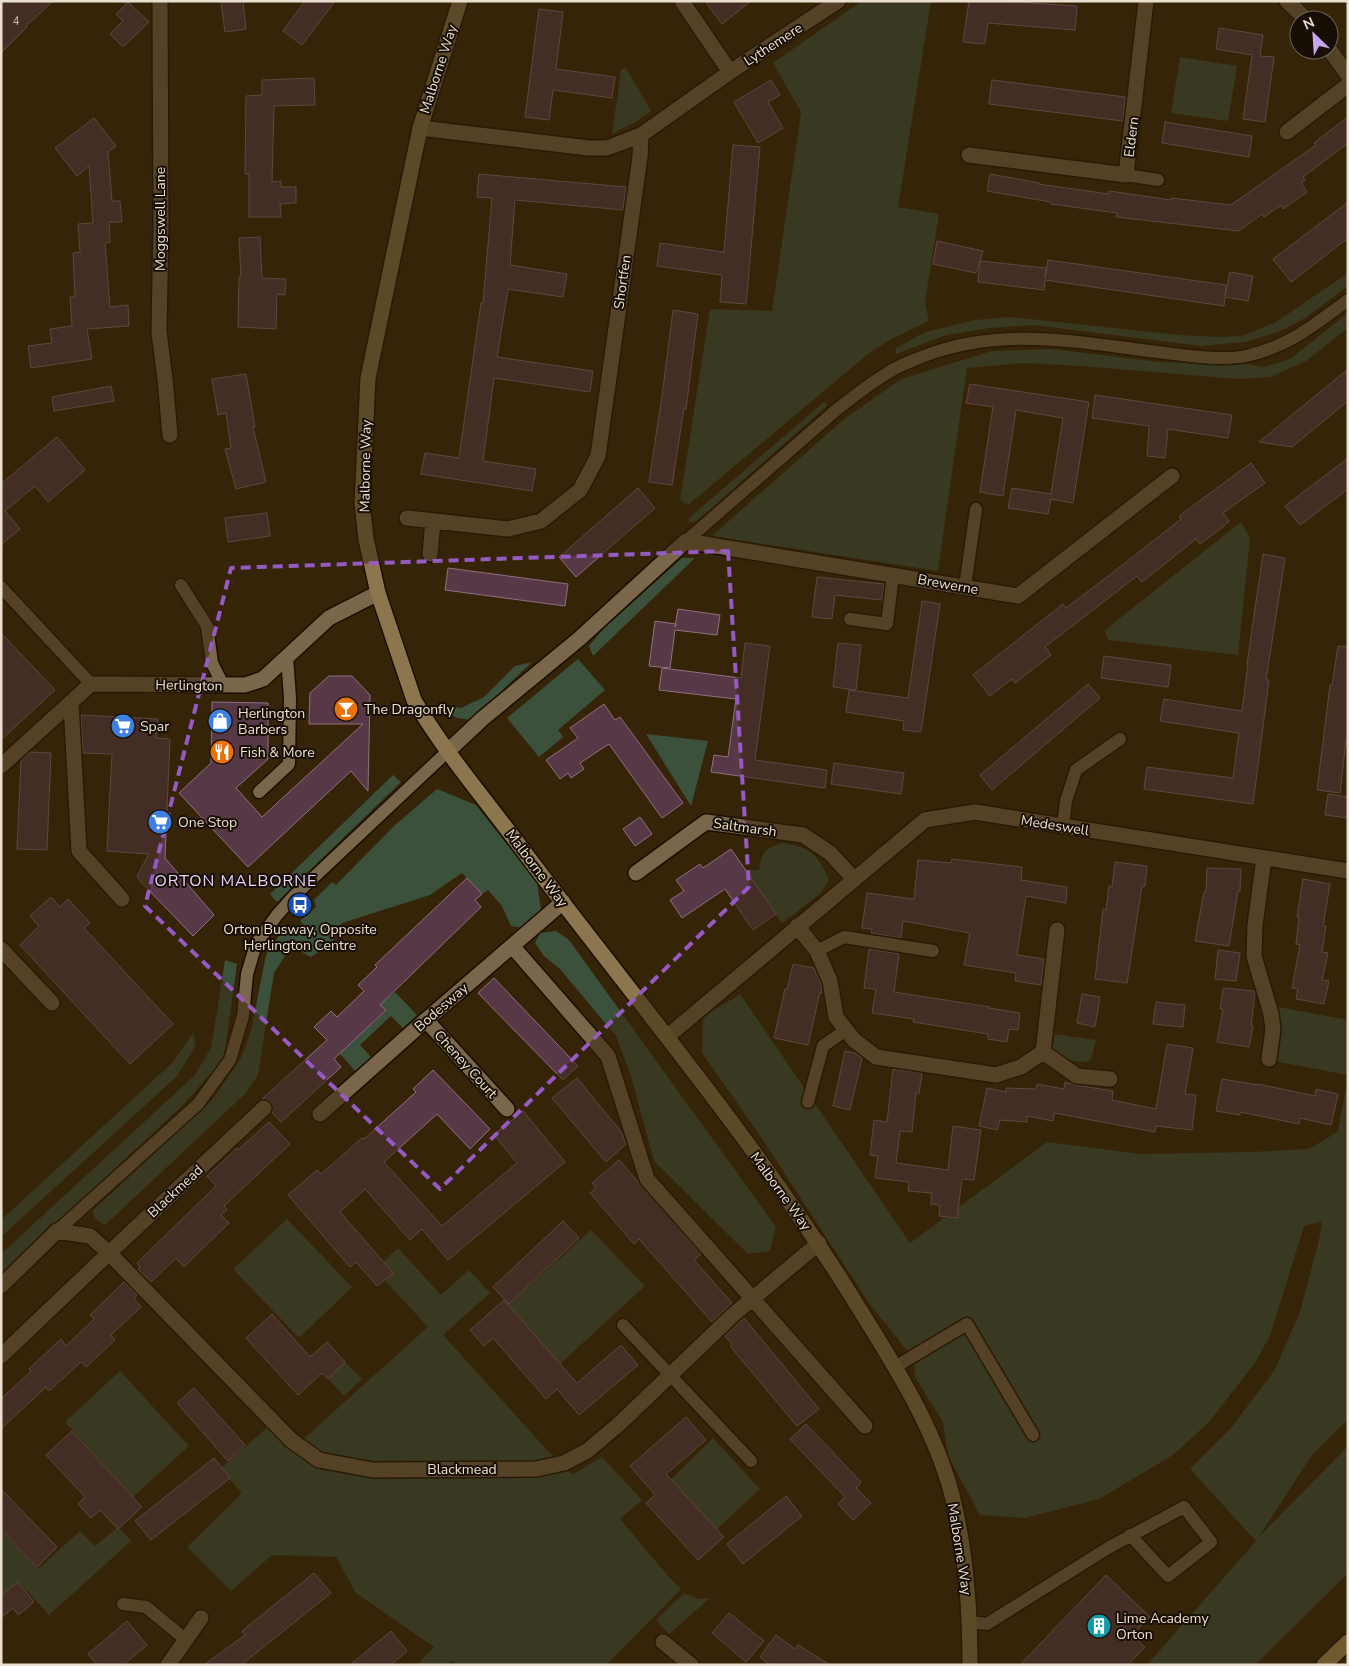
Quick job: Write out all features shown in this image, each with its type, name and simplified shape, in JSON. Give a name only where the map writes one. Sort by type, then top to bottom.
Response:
[{"type":"highway","points":[[1324,1665],[1348,1642]]},
{"type":"street","name":"Moggswell Lane","points":[[160,1],[161,223],[159,332],[170,436]]},
{"type":"street","name":"Malborne Way","points":[[460,1],[420,128],[368,378],[362,502],[366,539],[378,593],[414,700],[448,751],[562,902],[668,1036],[819,1243],[895,1367],[926,1424],[951,1494],[964,1559],[970,1622],[970,1665]]},
{"type":"street","name":"Lythemere","points":[[682,1],[730,72],[838,1]]},
{"type":"street","name":"Eldern","points":[[969,155],[1126,175],[1146,1]]},
{"type":"street","points":[[1287,1],[1296,10]]},
{"type":"street","points":[[1337,60],[1348,75]]},
{"type":"street","points":[[420,128],[589,148],[606,148],[641,135],[730,72]]},
{"type":"street","points":[[1288,132],[1348,85]]},
{"type":"street","name":"Shortfen","points":[[408,518],[508,529],[541,521],[580,490],[597,460],[640,157],[641,135]]},
{"type":"street","name":"Brewerne","points":[[686,541],[1018,596],[1172,476]]},
{"type":"street","points":[[430,554],[433,521]]},
{"type":"street","points":[[448,751],[579,639],[686,541]]},
{"type":"street","name":"Herlington","points":[[91,684],[245,685],[263,679],[330,618],[378,593]]},
{"type":"street","points":[[1,766],[91,684]]},
{"type":"street","points":[[71,702],[79,851],[122,899]]},
{"type":"street","name":"Medeswell","points":[[668,1036],[925,820],[975,812],[1348,871]]},
{"type":"street","name":"Saltmarsh","points":[[636,873],[706,822],[802,835],[830,853],[854,879]]},
{"type":"street","points":[[1264,858],[1255,924],[1254,956],[1271,1014],[1273,1029],[1269,1059]]},
{"type":"street","name":"Bodesway","points":[[320,1114],[562,902]]},
{"type":"street","points":[[797,926],[817,951],[830,981],[836,1017],[854,1040],[876,1057],[996,1075],[1021,1067],[1043,1052],[1057,930]]},
{"type":"street","points":[[512,946],[608,1056],[647,1179],[658,1194],[753,1297],[865,1426]]},
{"type":"street","points":[[1,950],[52,1003]]},
{"type":"street","name":"Cheney Court","points":[[426,1020],[507,1109]]},
{"type":"street","points":[[1043,1052],[1076,1076],[1110,1079]]},
{"type":"street","name":"Blackmead","points":[[1,1356],[109,1252],[264,1108]]},
{"type":"street","points":[[1,1286],[57,1231]]},
{"type":"street","name":"Blackmead","points":[[57,1231],[90,1236],[109,1252],[292,1442],[319,1460],[373,1470],[536,1469],[564,1463],[587,1451],[618,1426],[753,1297],[819,1243]]},
{"type":"street","points":[[168,1665],[200,1618]]},
{"type":"street","points":[[663,1642],[691,1665]]},
{"type":"lane","points":[[1126,175],[1158,180]]},
{"type":"lane","points":[[686,541],[827,418],[860,392],[898,367],[948,347],[1002,338],[1045,338],[1176,354],[1244,357],[1273,349],[1302,334],[1348,300]]},
{"type":"lane","points":[[965,587],[976,509]]},
{"type":"lane","points":[[850,619],[887,624],[893,575]]},
{"type":"lane","points":[[180,586],[207,626],[212,663],[222,685]]},
{"type":"lane","points":[[1,587],[91,684]]},
{"type":"lane","points":[[259,792],[290,764],[290,698],[287,657]]},
{"type":"lane","points":[[1063,826],[1066,801],[1076,770],[1120,739]]},
{"type":"lane","points":[[57,1231],[198,1104],[230,1060],[243,1016],[247,974],[256,944],[294,896],[448,751]]},
{"type":"lane","points":[[817,951],[844,937],[933,951]]},
{"type":"lane","points":[[808,1102],[823,1046],[846,1030]]},
{"type":"lane","points":[[895,1367],[967,1324],[1033,1435]]},
{"type":"lane","points":[[623,1325],[751,1460]]},
{"type":"lane","points":[[970,1622],[987,1624],[1108,1548],[1130,1535],[1184,1507],[1211,1542],[1168,1576],[1130,1535]]},
{"type":"lane","points":[[123,1604],[146,1607],[186,1640]]},
{"type":"highlighted area","points":[[728,551],[749,887],[440,1189],[145,906],[231,568]]},
{"type":"green space","points":[[862,1],[931,1],[898,207],[939,214],[925,302],[929,321],[891,339],[868,354],[688,505],[680,500],[710,309],[772,311],[801,112],[773,63]]},
{"type":"green space","points":[[1180,57],[1237,66],[1228,121],[1171,113]]},
{"type":"green space","points":[[626,68],[651,111],[612,134],[621,70]]},
{"type":"green space","points":[[1348,273],[1348,286],[1305,318],[1278,332],[1245,342],[1201,346],[1034,325],[990,328],[946,335],[896,354],[896,348],[926,332],[975,320],[1011,317],[1179,335],[1242,336],[1276,322]]},
{"type":"green space","points":[[1348,313],[1348,328],[1306,361],[1270,377],[1238,379],[1024,363],[967,368],[938,571],[712,536],[843,420],[901,379],[992,351],[1052,349],[1159,362],[1247,364],[1264,367],[1290,359]]},
{"type":"green space","points":[[824,402],[827,405],[820,412],[698,520],[690,523],[689,518]]},
{"type":"green space","points":[[1241,522],[1250,538],[1238,655],[1108,640],[1105,630]]},
{"type":"green space","points":[[682,558],[695,558],[593,656],[589,646],[604,628]]},
{"type":"green space","points":[[578,659],[605,690],[558,730],[563,737],[539,757],[507,718]]},
{"type":"green space","points":[[532,662],[471,720],[457,718],[442,710],[446,706],[461,708],[484,697],[515,666]]},
{"type":"green space","points":[[646,734],[708,741],[691,806]]},
{"type":"green space","points":[[393,775],[401,782],[277,902],[270,894]]},
{"type":"green space","points":[[437,789],[476,805],[537,882],[541,910],[523,928],[511,926],[502,906],[488,890],[482,894],[462,873],[430,895],[342,923],[332,943],[311,957],[291,946],[274,973],[258,1075],[246,1093],[105,1225],[96,1220],[92,1211],[212,1100],[241,1058],[251,1031],[266,955],[285,926],[304,925],[300,921],[316,907],[314,900],[332,882],[336,885],[394,826]]},
{"type":"green space","points":[[782,843],[800,847],[812,853],[821,864],[829,880],[820,894],[782,923],[745,870],[759,870],[761,859],[765,852],[771,847]]},
{"type":"green space","points":[[556,931],[569,940],[776,1227],[770,1251],[748,1254],[654,1161],[631,1076],[616,1036],[560,969],[544,956],[535,943],[540,933]]},
{"type":"green space","points":[[225,960],[237,964],[222,1061],[181,1107],[1,1275],[1,1254],[195,1075],[211,1048]]},
{"type":"green space","points":[[395,992],[417,1015],[403,1028],[391,1016],[360,1045],[372,1058],[356,1072],[334,1047],[355,1039],[386,1011],[380,1005]]},
{"type":"green space","points":[[740,994],[910,1243],[1047,1142],[1141,1154],[1309,1149],[1339,1131],[1348,1078],[1348,1419],[1312,1455],[1258,1538],[1348,1446],[1348,1573],[1255,1665],[1147,1665],[1256,1541],[1190,1469],[1231,1428],[1274,1371],[1300,1312],[1320,1236],[1322,1221],[1304,1226],[1270,1336],[1254,1364],[1209,1422],[1173,1455],[1099,1499],[1025,1518],[980,1515],[948,1456],[943,1422],[915,1377],[914,1359],[869,1303],[759,1134],[702,1053],[703,1017]]},
{"type":"green space","points":[[1278,1007],[1348,1020],[1348,1075],[1269,1060]]},
{"type":"green space","points":[[194,1032],[195,1047],[176,1077],[1,1237],[1,1220],[172,1063]]},
{"type":"green space","points":[[1055,1034],[1096,1040],[1091,1060],[1080,1062],[1070,1060],[1052,1049]]},
{"type":"green space","points":[[287,1219],[352,1287],[299,1338],[233,1269]]},
{"type":"green space","points":[[591,1230],[645,1286],[560,1364],[507,1306]]},
{"type":"green space","points":[[398,1248],[441,1295],[469,1270],[490,1293],[443,1335],[572,1475],[602,1457],[642,1500],[620,1519],[681,1589],[606,1665],[457,1665],[452,1661],[448,1665],[417,1665],[434,1647],[356,1593],[336,1557],[272,1555],[231,1591],[187,1547],[242,1493],[220,1469],[271,1424],[299,1443],[428,1327],[375,1270]]},
{"type":"green space","points":[[345,1362],[362,1379],[344,1396],[328,1379]]},
{"type":"green space","points":[[120,1371],[189,1446],[133,1497],[65,1422]]},
{"type":"green space","points":[[713,1438],[760,1489],[715,1531],[668,1482]]},
{"type":"green space","points":[[118,1527],[131,1541],[49,1615],[19,1582],[4,1594],[1,1591],[1,1531],[38,1569],[80,1531],[95,1546]]},
{"type":"green space","points":[[684,1593],[698,1599],[710,1598],[669,1634],[656,1620]]},
{"type":"building","points":[[1,1],[53,1],[1,53]]},
{"type":"building","points":[[221,1],[243,1],[246,29],[225,32]]},
{"type":"building","points":[[305,1],[335,1],[302,45],[283,31]]},
{"type":"building","points":[[705,1],[751,1],[722,24]]},
{"type":"building","points":[[969,1],[1077,6],[1075,30],[988,23],[985,44],[963,42]]},
{"type":"building","points":[[128,2],[149,22],[123,47],[110,34],[123,21],[116,14]]},
{"type":"building","points":[[539,9],[563,12],[556,69],[615,77],[612,98],[553,90],[549,120],[525,117]]},
{"type":"building","points":[[1219,28],[1263,35],[1260,56],[1274,57],[1265,122],[1243,119],[1252,55],[1216,49]]},
{"type":"building","points":[[314,78],[315,105],[274,106],[272,182],[281,181],[281,187],[296,187],[296,203],[280,204],[281,217],[249,217],[249,174],[245,174],[246,96],[262,95],[262,80]]},
{"type":"building","points":[[771,80],[780,95],[768,102],[783,128],[758,143],[734,102]]},
{"type":"building","points":[[992,80],[1125,97],[1123,121],[989,104]]},
{"type":"building","points":[[1348,117],[1348,143],[1303,177],[1305,180],[1301,183],[1307,192],[1283,209],[1281,205],[1264,217],[1262,214],[1239,231],[1116,217],[1117,213],[1051,204],[1051,202],[987,191],[990,174],[1038,184],[1109,194],[1109,191],[1171,200],[1171,198],[1231,205],[1316,145],[1314,143]]},
{"type":"building","points":[[94,118],[116,146],[108,152],[112,201],[120,201],[122,222],[109,222],[110,242],[105,243],[110,307],[128,305],[129,326],[87,329],[92,359],[31,368],[28,346],[52,343],[50,329],[72,326],[70,297],[75,297],[73,253],[80,252],[78,224],[93,223],[89,166],[77,176],[55,148]]},
{"type":"building","points":[[1165,122],[1252,136],[1249,157],[1162,143]]},
{"type":"building","points":[[733,145],[760,147],[746,304],[720,302],[722,275],[657,266],[660,243],[724,252]]},
{"type":"building","points":[[479,174],[626,187],[623,210],[515,200],[510,265],[567,274],[563,297],[508,289],[497,357],[593,371],[590,392],[494,378],[483,461],[536,469],[532,491],[421,474],[425,453],[459,458],[481,303],[483,303],[492,198],[477,197]]},
{"type":"building","points":[[1348,202],[1348,238],[1291,282],[1273,259]]},
{"type":"building","points":[[260,237],[262,278],[286,279],[285,295],[277,294],[276,329],[238,327],[239,277],[241,277],[239,238]]},
{"type":"building","points":[[937,241],[983,251],[976,273],[933,264]]},
{"type":"building","points":[[1048,260],[1226,285],[1225,296],[1230,272],[1253,276],[1248,301],[1225,297],[1224,306],[1045,280],[1044,290],[978,282],[980,261],[1046,268],[1045,278]]},
{"type":"building","points":[[673,310],[698,314],[686,409],[684,408],[672,485],[649,482]]},
{"type":"building","points":[[1348,369],[1348,401],[1292,447],[1259,442]]},
{"type":"building","points":[[246,374],[255,427],[253,427],[266,482],[236,489],[225,449],[231,448],[226,413],[218,415],[212,379]]},
{"type":"building","points":[[970,384],[1089,402],[1073,503],[1051,499],[1048,514],[1008,508],[1012,488],[1051,494],[1063,418],[1016,410],[1003,496],[980,492],[993,407],[966,403]]},
{"type":"building","points":[[111,386],[114,401],[54,411],[52,397]]},
{"type":"building","points":[[1095,395],[1232,415],[1228,438],[1168,429],[1165,458],[1147,456],[1149,426],[1092,418]]},
{"type":"building","points":[[57,437],[85,470],[48,502],[35,486],[5,511],[20,529],[1,545],[1,484]]},
{"type":"building","points":[[1348,458],[1348,489],[1300,525],[1285,506]]},
{"type":"building","points":[[1251,463],[1265,483],[1223,513],[1229,521],[1223,527],[1200,544],[1196,539],[1142,582],[1137,576],[1045,647],[1051,655],[1015,683],[1012,679],[990,696],[973,675],[1063,604],[1066,608],[1120,567],[1181,519],[1179,516]]},
{"type":"building","points":[[638,488],[655,508],[576,577],[559,557]]},
{"type":"building","points":[[267,513],[270,536],[228,542],[225,518]]},
{"type":"building","points":[[1263,554],[1285,558],[1266,680],[1269,680],[1253,804],[1144,789],[1147,767],[1233,778],[1239,733],[1160,721],[1164,699],[1242,711]]},
{"type":"building","points":[[448,568],[568,584],[565,606],[445,590]]},
{"type":"building","points":[[817,577],[884,584],[882,600],[835,595],[832,619],[812,617]]},
{"type":"building","points":[[922,601],[940,604],[921,732],[903,730],[904,721],[846,712],[849,690],[908,698]]},
{"type":"building","points":[[678,609],[720,615],[717,635],[675,630],[670,668],[649,666],[655,621],[676,624]]},
{"type":"building","points":[[1,633],[55,690],[1,740]]},
{"type":"building","points":[[745,643],[770,646],[755,760],[827,770],[825,788],[711,772],[714,755],[728,757],[736,699],[659,690],[662,668],[741,678]]},
{"type":"building","points":[[838,643],[861,645],[856,690],[833,687]]},
{"type":"building","points":[[1338,646],[1348,647],[1348,740],[1346,740],[1340,793],[1317,790],[1330,685],[1332,685]]},
{"type":"building","points":[[1104,656],[1171,665],[1168,687],[1101,678]]},
{"type":"building","points":[[329,676],[352,676],[370,695],[368,791],[351,771],[248,867],[179,793],[211,763],[212,702],[268,703],[268,759],[236,788],[262,817],[363,724],[309,724],[310,693]]},
{"type":"building","points":[[1088,684],[1100,698],[992,790],[980,775]]},
{"type":"building","points":[[604,704],[615,720],[620,717],[683,803],[662,818],[609,744],[580,763],[584,769],[571,778],[568,773],[560,779],[546,760],[578,738],[570,728]]},
{"type":"building","points":[[81,715],[158,719],[156,738],[170,739],[165,858],[214,915],[193,936],[137,876],[149,854],[107,851],[112,754],[83,753]]},
{"type":"building","points":[[30,752],[51,753],[47,850],[17,849],[21,760]]},
{"type":"building","points":[[834,763],[904,773],[901,794],[831,784]]},
{"type":"building","points":[[1328,794],[1348,797],[1348,818],[1325,815]]},
{"type":"building","points":[[640,817],[652,834],[635,846],[623,829]]},
{"type":"building","points":[[731,849],[776,914],[753,930],[725,889],[682,918],[670,900],[684,891],[676,880],[700,864],[703,868]]},
{"type":"building","points":[[952,859],[1022,867],[1021,880],[1067,887],[1066,903],[1026,896],[1017,955],[1044,959],[1041,985],[1015,981],[1016,973],[964,965],[970,933],[903,921],[901,938],[871,933],[872,929],[862,928],[867,893],[914,899],[918,860],[951,863]]},
{"type":"building","points":[[1115,862],[1147,866],[1145,886],[1142,886],[1127,983],[1095,979],[1103,909],[1106,910],[1109,886],[1112,887]]},
{"type":"building","points":[[1207,868],[1241,869],[1240,891],[1238,891],[1229,946],[1195,941],[1204,892],[1206,892]]},
{"type":"building","points":[[467,878],[482,894],[475,900],[481,907],[380,1005],[386,1010],[334,1059],[341,1067],[281,1122],[272,1113],[273,1106],[271,1102],[267,1099],[262,1099],[327,1040],[314,1027],[331,1011],[337,1017],[364,991],[358,985],[377,967],[375,965]]},
{"type":"building","points":[[1303,879],[1330,884],[1323,926],[1326,926],[1322,952],[1328,953],[1322,980],[1329,981],[1324,1004],[1296,999],[1298,989],[1292,988],[1300,945],[1296,944],[1299,917],[1297,917]]},
{"type":"building","points":[[51,897],[60,907],[68,899],[90,923],[84,928],[173,1024],[130,1064],[20,945],[39,926],[30,916]]},
{"type":"building","points":[[869,949],[899,954],[894,992],[1020,1013],[1018,1030],[1009,1029],[1007,1042],[988,1039],[988,1034],[913,1022],[914,1019],[872,1013],[876,989],[864,988]]},
{"type":"building","points":[[1218,950],[1240,953],[1236,981],[1215,979]]},
{"type":"building","points":[[793,964],[814,968],[821,984],[822,993],[820,992],[808,1045],[774,1038],[785,989],[787,990]]},
{"type":"building","points":[[494,978],[578,1066],[563,1080],[478,993]]},
{"type":"building","points":[[1223,988],[1255,991],[1251,1026],[1253,1026],[1249,1047],[1217,1042],[1223,1009],[1220,1009]]},
{"type":"building","points":[[1082,994],[1100,997],[1095,1027],[1077,1023]]},
{"type":"building","points":[[1156,1002],[1185,1005],[1183,1027],[1153,1024]]},
{"type":"building","points":[[1167,1044],[1193,1048],[1185,1094],[1196,1095],[1192,1130],[1156,1126],[1155,1132],[1054,1113],[1053,1121],[1027,1116],[1027,1122],[1000,1120],[997,1130],[979,1126],[987,1088],[1006,1092],[1006,1088],[1036,1089],[1037,1084],[1064,1089],[1065,1082],[1113,1091],[1112,1100],[1156,1109]]},
{"type":"building","points":[[845,1051],[855,1053],[862,1058],[850,1110],[833,1106]]},
{"type":"building","points":[[893,1069],[922,1073],[919,1093],[916,1093],[912,1132],[900,1131],[896,1163],[948,1170],[953,1126],[981,1130],[974,1180],[962,1179],[957,1218],[939,1216],[940,1205],[931,1204],[932,1193],[908,1191],[909,1182],[875,1178],[878,1156],[870,1155],[874,1120],[887,1122]]},
{"type":"building","points":[[433,1070],[490,1129],[470,1149],[437,1114],[384,1162],[442,1226],[517,1163],[494,1135],[523,1111],[565,1162],[448,1260],[422,1229],[410,1240],[365,1189],[340,1212],[393,1273],[377,1286],[356,1262],[350,1267],[288,1195],[317,1170],[321,1174],[362,1138],[364,1139],[416,1092],[413,1089]]},
{"type":"building","points":[[577,1078],[622,1133],[626,1144],[606,1162],[552,1098]]},
{"type":"building","points":[[1222,1079],[1258,1084],[1315,1096],[1316,1089],[1338,1094],[1331,1125],[1300,1118],[1299,1124],[1240,1112],[1240,1115],[1216,1111]]},
{"type":"building","points":[[269,1122],[290,1144],[224,1206],[227,1210],[221,1215],[229,1223],[184,1267],[176,1258],[151,1282],[138,1269],[140,1267],[137,1263],[216,1186],[207,1176]]},
{"type":"building","points":[[619,1160],[701,1254],[694,1260],[732,1303],[712,1322],[639,1239],[634,1244],[590,1193],[596,1188],[592,1183]]},
{"type":"building","points":[[563,1221],[579,1238],[509,1304],[493,1287]]},
{"type":"building","points":[[124,1282],[137,1295],[134,1299],[141,1307],[111,1335],[115,1340],[86,1367],[81,1362],[49,1391],[46,1387],[1,1429],[1,1399],[61,1339],[66,1346],[94,1319],[90,1315]]},
{"type":"building","points":[[504,1300],[577,1383],[621,1345],[638,1365],[579,1415],[557,1389],[546,1399],[493,1338],[484,1346],[470,1330]]},
{"type":"building","points":[[272,1314],[310,1357],[327,1342],[345,1362],[328,1379],[322,1373],[298,1395],[246,1338]]},
{"type":"building","points":[[744,1318],[819,1409],[797,1426],[730,1346],[732,1344],[725,1336]]},
{"type":"building","points":[[194,1388],[245,1445],[228,1461],[177,1403]]},
{"type":"building","points":[[686,1417],[706,1440],[666,1474],[724,1537],[698,1560],[646,1503],[655,1495],[630,1466]]},
{"type":"building","points":[[806,1424],[861,1482],[856,1488],[871,1503],[853,1520],[838,1504],[845,1497],[790,1439]]},
{"type":"building","points":[[72,1431],[142,1507],[118,1529],[100,1510],[91,1518],[78,1504],[85,1497],[46,1455]]},
{"type":"building","points":[[214,1458],[230,1478],[151,1540],[135,1521]]},
{"type":"building","points":[[1,1489],[57,1547],[37,1567],[1,1530]]},
{"type":"building","points":[[786,1496],[802,1516],[743,1564],[727,1544]]},
{"type":"building","points":[[314,1573],[331,1593],[241,1665],[204,1665],[245,1635],[242,1631]]},
{"type":"building","name":"Lime Academy Orton","points":[[1106,1575],[1150,1617],[1132,1635],[1145,1647],[1128,1665],[1020,1665]]},
{"type":"building","points":[[18,1582],[34,1602],[18,1615],[13,1608],[1,1618],[1,1595]]},
{"type":"building","points":[[729,1613],[764,1641],[746,1662],[712,1633]]},
{"type":"building","points":[[127,1621],[147,1645],[123,1665],[97,1665],[88,1654]]},
{"type":"building","points":[[391,1631],[407,1651],[391,1665],[350,1665]]},
{"type":"building","points":[[776,1635],[795,1649],[798,1645],[830,1665],[770,1665],[760,1657]]},
{"type":"place","name":"The Dragonfly","points":[[346,709]]},
{"type":"place","name":"Herlington Barbers","points":[[220,721]]},
{"type":"place","name":"Spar","points":[[123,726]]},
{"type":"place","name":"Fish & More","points":[[222,752]]},
{"type":"place","name":"One Stop","points":[[160,822]]},
{"type":"place","name":"Orton Busway, Opposite Herlington Centre","points":[[300,905]]},
{"type":"place","name":"Lime Academy Orton","points":[[1099,1626]]},
{"type":"district","name":"ORTON MALBORNE","points":[[236,880]]}]
